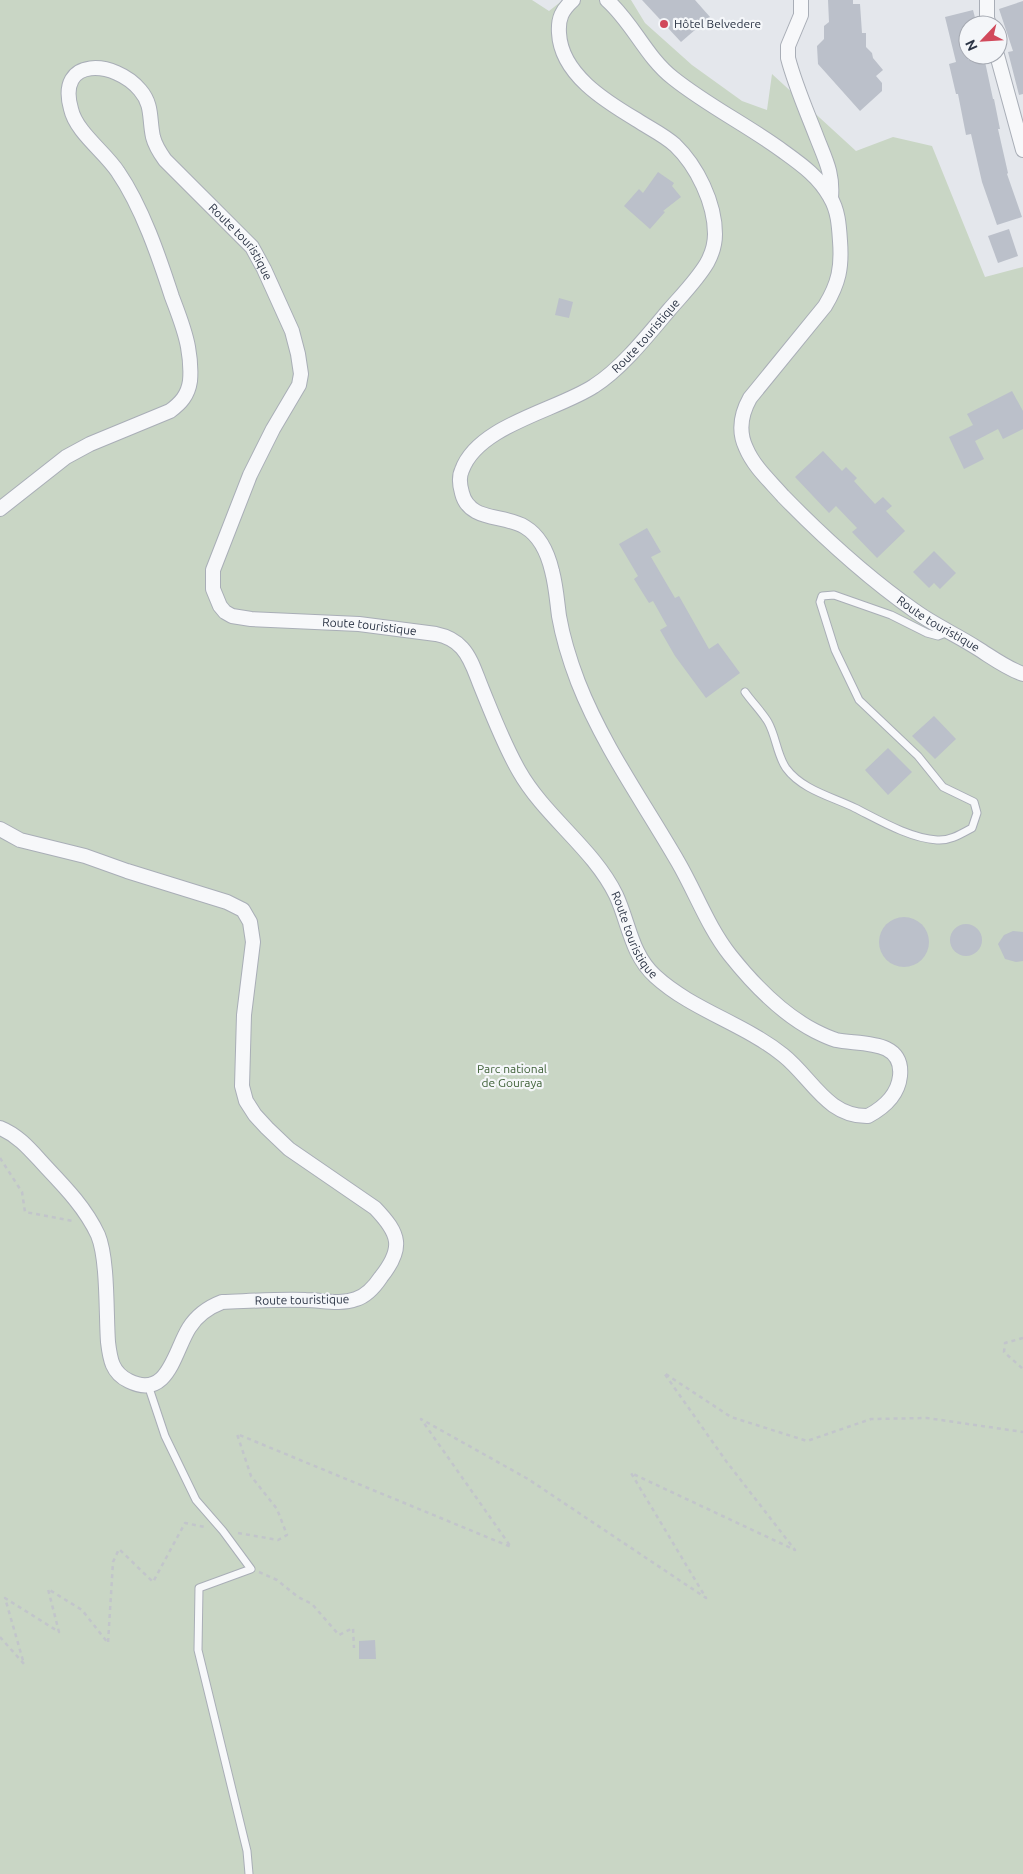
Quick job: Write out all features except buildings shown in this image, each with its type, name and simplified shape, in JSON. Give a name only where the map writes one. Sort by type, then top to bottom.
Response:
[{"type":"street","name":"Route touristique","points":[[0,509],[66,457],[90,444],[170,411],[180,404],[186,395],[190,382],[188,346],[169,286],[149,235],[119,173],[110,160],[80,127],[70,109],[68,95],[74,76],[92,67],[102,68],[116,73],[140,90],[146,99],[150,112],[153,136],[165,160],[252,248],[264,269],[292,331],[298,354],[301,374],[299,385],[273,429],[250,474],[213,570],[213,589],[220,606],[232,616],[251,619],[359,624],[436,634],[446,636],[455,642],[462,648],[470,662],[501,735],[524,779],[541,803],[594,860],[607,879],[617,897],[632,941],[642,961],[653,974],[674,992],[760,1038],[777,1050],[791,1061],[837,1109],[847,1114],[868,1116],[883,1107],[894,1093],[900,1078],[901,1070],[899,1064],[890,1052],[873,1044],[836,1040],[813,1030],[792,1016],[768,995],[745,973],[724,948],[679,863],[612,751],[579,684],[568,655],[562,630],[552,571],[540,540],[526,527],[516,522],[472,510],[463,497],[461,472],[471,455],[483,442],[512,424],[551,406],[571,400],[598,384],[642,342],[682,296],[706,264],[713,249],[715,235],[713,214],[696,173],[686,158],[676,146],[611,104],[586,84],[571,67],[560,50],[558,24],[561,13],[573,0]]},
{"type":"street","name":"Route touristique","points":[[608,0],[664,71],[687,90],[761,135],[809,169],[831,198],[838,216],[841,258],[838,282],[826,306],[750,398],[744,408],[740,428],[745,447],[755,464],[808,522],[916,612],[1007,668],[1023,674]]},
{"type":"street","points":[[802,0],[801,15],[788,46],[788,58],[818,141],[827,160],[831,174],[831,198]]},
{"type":"street","points":[[987,0],[988,15]]},
{"type":"street","points":[[1000,65],[1023,150]]},
{"type":"street","name":"Route touristique","points":[[0,829],[20,840],[85,856],[126,871],[227,902],[243,910],[250,922],[253,942],[244,1015],[242,1086],[246,1101],[255,1115],[289,1148],[375,1208],[385,1219],[395,1238],[396,1254],[387,1270],[368,1292],[356,1299],[340,1302],[306,1300],[222,1302],[213,1305],[189,1327],[168,1372],[162,1379],[148,1386]]},
{"type":"street","points":[[0,1128],[20,1139],[73,1195],[86,1215],[98,1236],[104,1254],[108,1342],[114,1368],[120,1376],[138,1385],[148,1386]]},
{"type":"lane","points":[[744,692],[767,721],[787,769],[800,781],[833,800],[853,807],[884,824],[909,833],[937,840],[956,837],[972,828],[977,812],[974,802],[943,787],[918,756],[859,700],[835,650],[820,602],[822,596],[834,595],[891,615],[927,633],[938,636],[950,632]]},
{"type":"lane","points":[[148,1386],[165,1436],[196,1500],[223,1531],[250,1568],[199,1588],[198,1650],[247,1851],[249,1874]]},
{"type":"path","points":[[0,1158],[22,1192],[25,1212],[82,1222],[86,1215]]},
{"type":"path","points":[[1023,1338],[1005,1343],[1004,1352],[1023,1370]]},
{"type":"path","points":[[0,1637],[24,1664],[5,1598],[59,1632],[48,1589],[82,1610],[108,1643],[113,1562],[118,1548],[152,1582],[186,1523],[278,1540],[287,1535],[277,1509],[251,1476],[237,1434],[511,1547],[421,1419],[528,1479],[706,1598],[630,1473],[795,1550],[726,1461],[664,1373],[731,1417],[807,1441],[871,1419],[927,1418],[1023,1432]]},
{"type":"path","points":[[250,1568],[276,1580],[298,1597],[312,1604],[339,1634],[352,1628],[354,1648]]},
{"type":"green space","name":"Parc national de Gouraya","points":[[0,0],[532,0],[549,11],[563,0],[631,0],[645,23],[692,65],[742,101],[767,110],[772,74],[856,151],[893,137],[932,146],[985,277],[1023,267],[1023,1874],[0,1874]]},
{"type":"place","name":"Hôtel Belvedere","points":[[664,24]]}]
